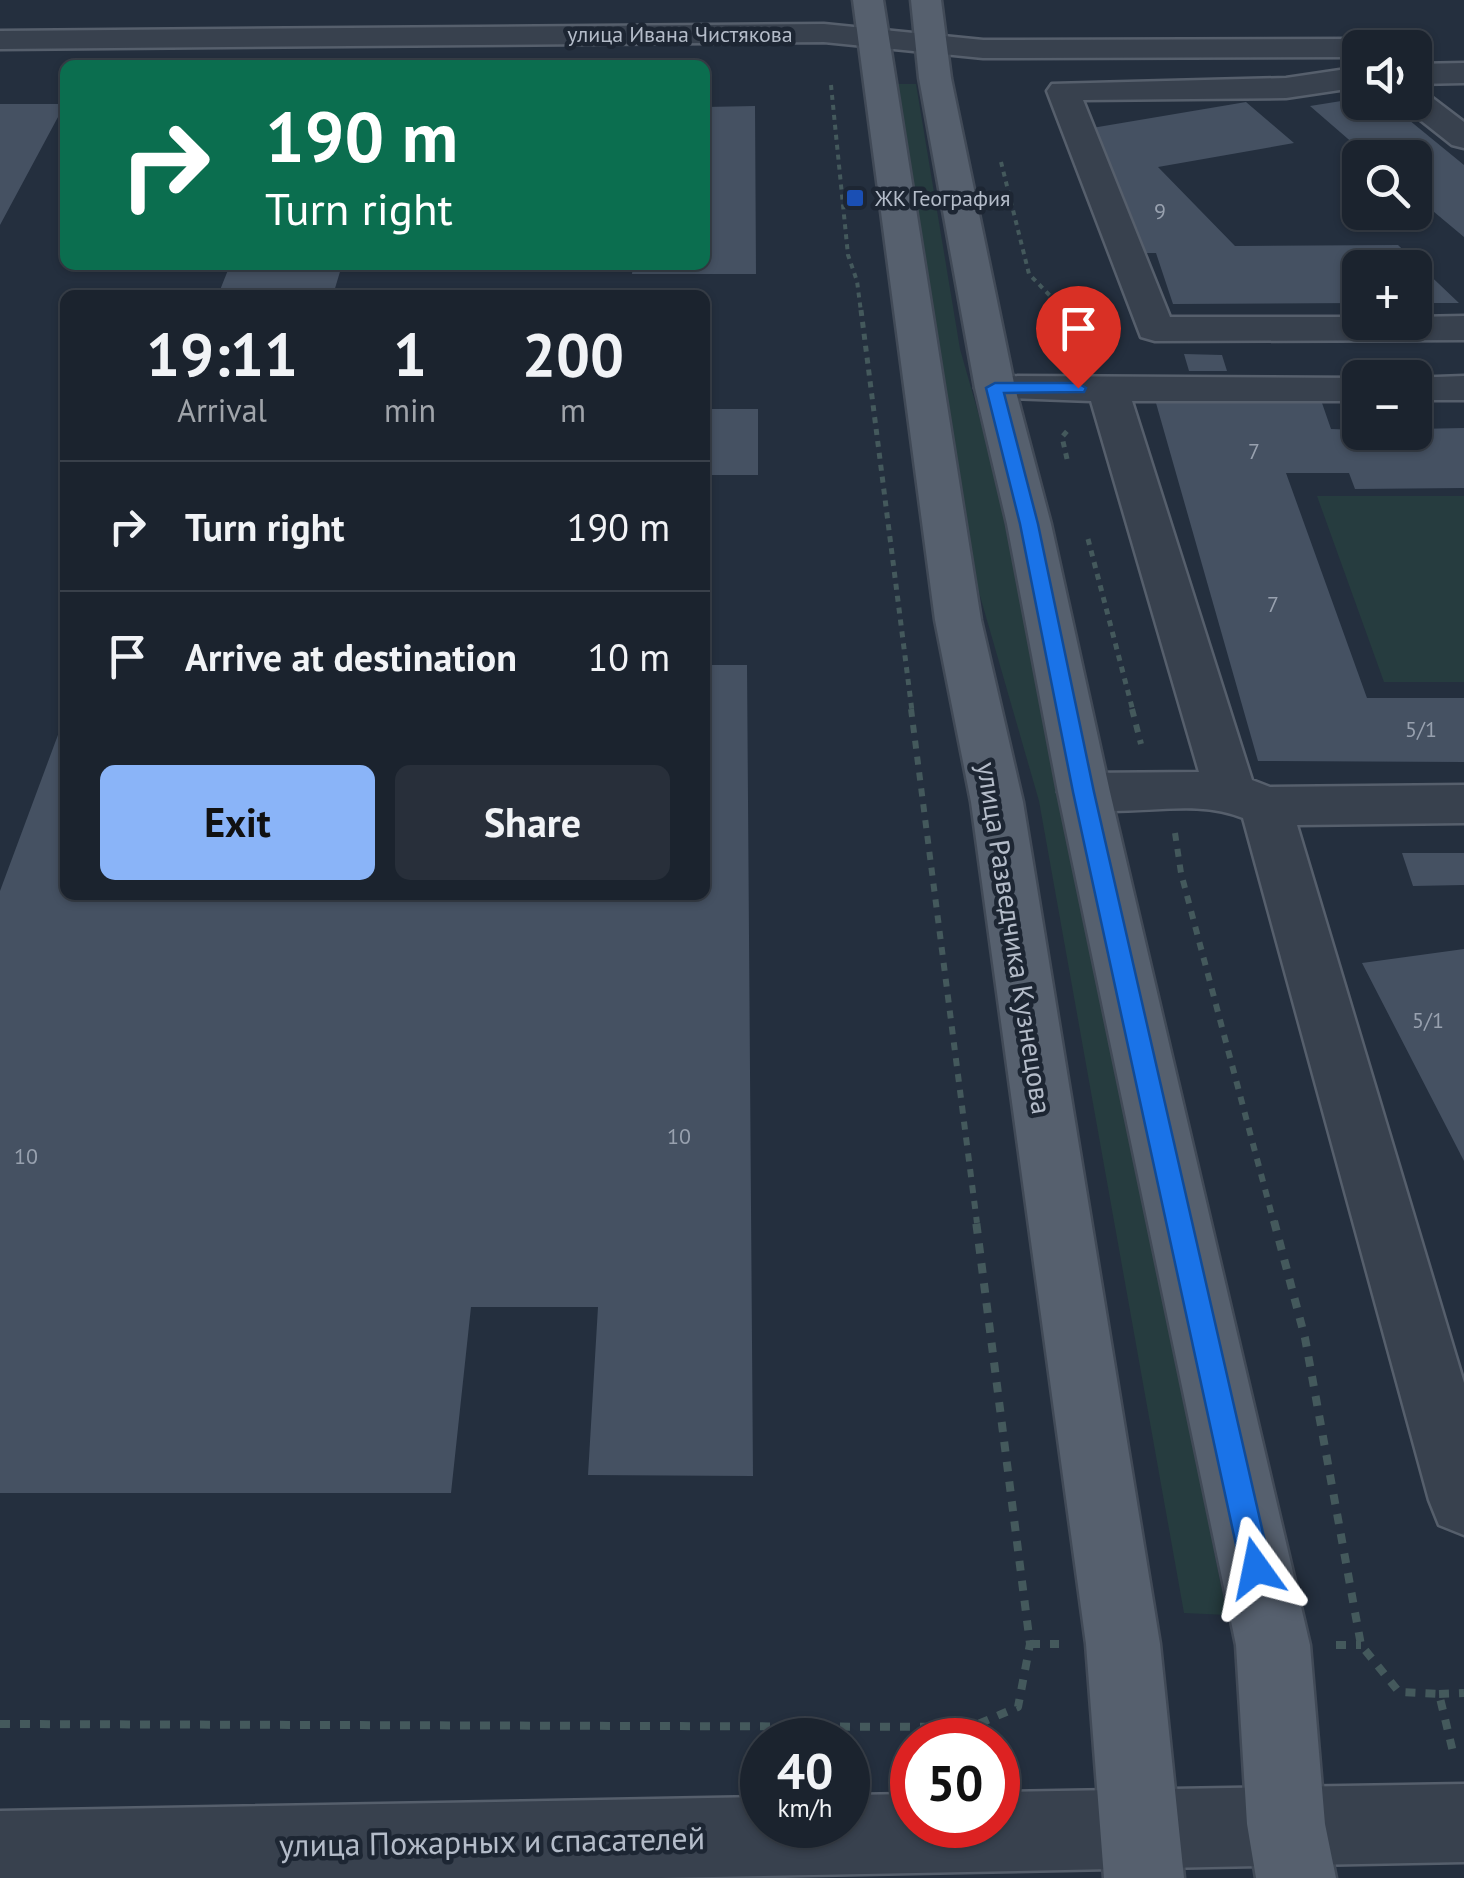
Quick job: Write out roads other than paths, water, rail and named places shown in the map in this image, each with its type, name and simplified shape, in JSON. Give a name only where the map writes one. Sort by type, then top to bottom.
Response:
[{"type":"main road","points":[[927,21],[995,388],[1029,524],[1084,792],[1273,1645],[1291,1851]]},
{"type":"main road","name":"улица Разведчика Кузнецова","points":[[855,23],[958,620],[997,802],[1123,1644],[1141,1853]]},
{"type":"street","name":"улица Ивана Чистякова","points":[[0,40],[927,21],[983,50],[1342,43]]},
{"type":"street","points":[[1432,48],[1464,48]]},
{"type":"street","points":[[1432,74],[1464,74]]},
{"type":"street","points":[[1342,80],[1286,88],[1064,92],[1155,329],[1464,328]]},
{"type":"street","points":[[1432,113],[1464,138]]},
{"type":"street","points":[[995,388],[1342,388]]},
{"type":"street","points":[[1093,388],[1248,799],[1464,1500]]},
{"type":"street","points":[[1432,388],[1464,388]]},
{"type":"street","points":[[1084,792],[1168,789],[1248,799],[1464,804]]},
{"type":"street","name":"улица Пожарных и спасателей","points":[[0,1850],[1291,1851],[1460,1792]]},
{"type":"place","name":"ЖК География","points":[[855,198]]}]
